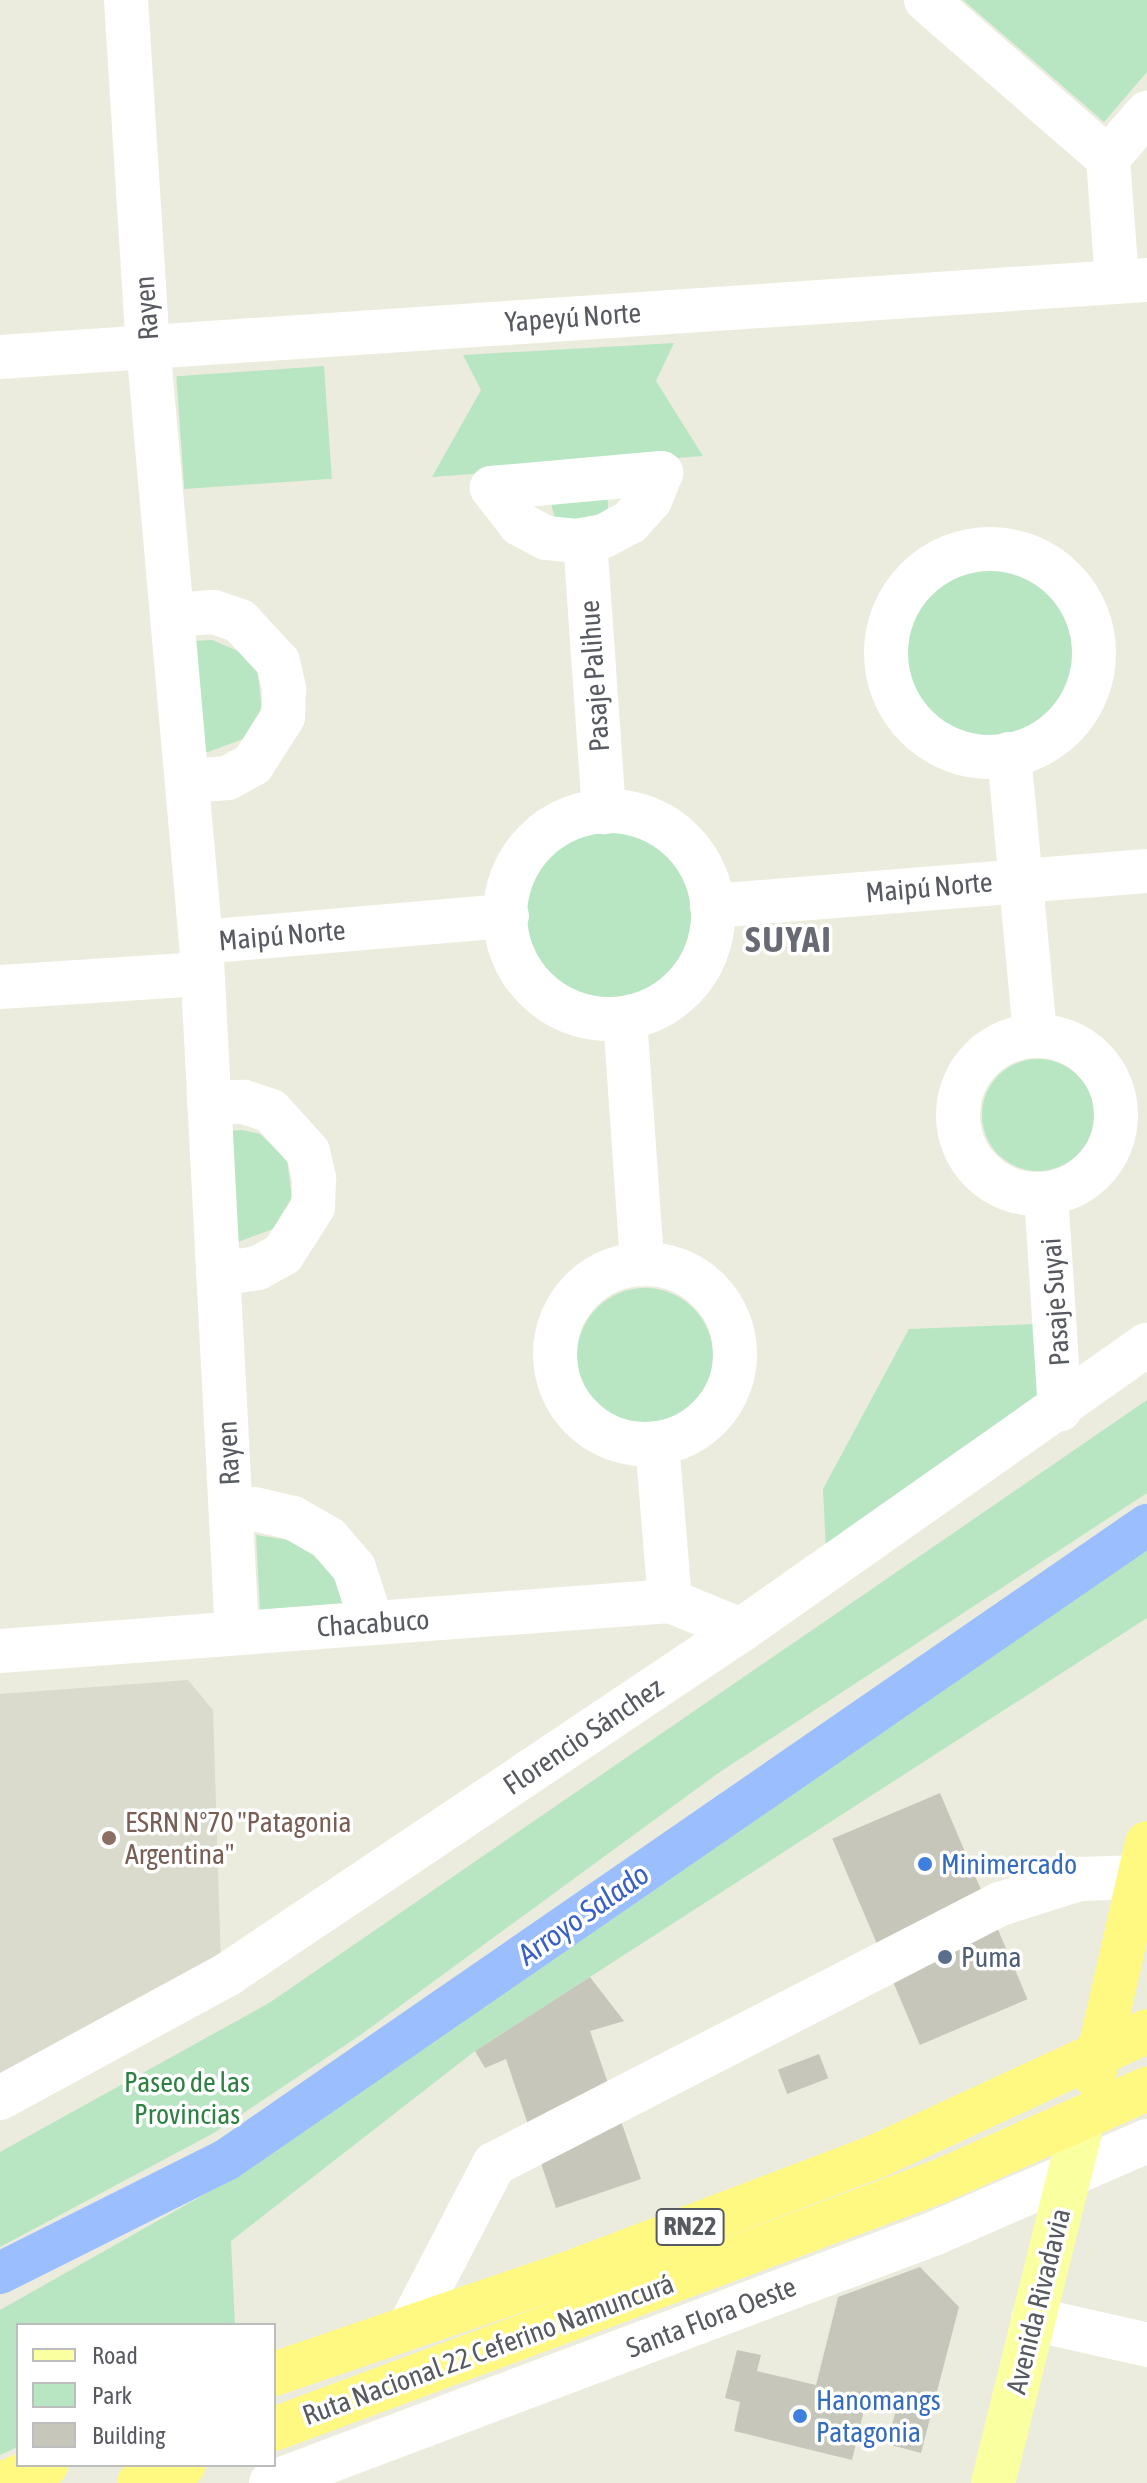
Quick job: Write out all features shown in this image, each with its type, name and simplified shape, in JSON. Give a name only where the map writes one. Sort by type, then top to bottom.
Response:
[{"type":"highway","points":[[1083,2120],[1144,1867]]},
{"type":"highway","name":"Ruta Nacional 22 Ceferino Namuncurá","points":[[276,2373],[409,2328],[877,2156],[1098,2057],[1147,2031]]},
{"type":"highway","name":"Ruta Nacional 22 Ceferino Namuncurá","points":[[276,2428],[868,2208],[1083,2120],[1147,2089]]},
{"type":"highway","points":[[4,2483],[41,2467]]},
{"type":"highway","points":[[139,2483],[179,2467]]},
{"type":"main road","name":"Avenida Rivadavia","points":[[993,2483],[1083,2120]]},
{"type":"street","name":"Rayen","points":[[126,0],[148,345],[201,958],[237,1633]]},
{"type":"street","points":[[926,0],[1108,158],[1132,281]]},
{"type":"street","points":[[1108,158],[1147,113]]},
{"type":"street","name":"Yapeyú Norte","points":[[0,357],[1132,281]]},
{"type":"street","name":"Pasaje Palihue","points":[[585,540],[604,812]]},
{"type":"street","points":[[981,549],[1014,551],[1055,573],[1088,618],[1094,652],[1089,686],[1073,716],[1048,740],[1009,754],[959,753],[931,739],[908,718],[886,661],[899,600],[919,576],[948,557],[981,549]]},
{"type":"street","points":[[172,615],[214,612],[240,621],[278,662],[284,689],[283,717],[253,764],[228,778],[187,781]]},
{"type":"street","points":[[1009,754],[1035,1035]]},
{"type":"street","points":[[604,812],[633,814],[681,841],[707,878],[712,906],[709,947],[693,978],[667,1003],[625,1018],[567,1011],[538,991],[517,964],[507,916],[517,866],[538,839],[566,820],[604,812]]},
{"type":"street","name":"Maipú Norte","points":[[712,906],[1147,871]]},
{"type":"street","name":"Maipú Norte","points":[[0,987],[507,916]]},
{"type":"street","points":[[625,1018],[642,1264]]},
{"type":"street","points":[[1035,1035],[1082,1047],[1101,1066],[1118,1117],[1099,1167],[1078,1184],[1046,1194],[1001,1186],[981,1171],[958,1125],[959,1100],[983,1055],[1035,1035]]},
{"type":"street","points":[[209,1103],[244,1102],[271,1111],[308,1152],[314,1179],[313,1207],[283,1254],[258,1268],[218,1274]]},
{"type":"street","name":"Pasaje Suyai","points":[[1046,1194],[1060,1410]]},
{"type":"street","points":[[642,1264],[686,1273],[711,1291],[728,1317],[736,1346],[733,1377],[721,1404],[701,1426],[657,1443],[617,1441],[592,1428],[558,1381],[554,1352],[559,1323],[574,1296],[598,1276],[642,1264]]},
{"type":"street","name":"Florencio Sánchez","points":[[0,2098],[228,1974],[741,1630],[1060,1410],[1147,1345]]},
{"type":"street","points":[[657,1443],[670,1601]]},
{"type":"street","points":[[231,1512],[254,1509],[293,1518],[328,1538],[354,1568],[372,1623]]},
{"type":"street","name":"Chacabuco","points":[[0,1651],[670,1601],[741,1630]]},
{"type":"street","points":[[409,2328],[494,2164],[1000,1904],[1080,1879],[1144,1867]]},
{"type":"street","name":"Santa Flora Oeste","points":[[271,2483],[1070,2178],[1147,2141]]},
{"type":"street","points":[[1033,2319],[1147,2345]]},
{"type":"shaded area","name":"ESRN N°70 \"Patagonia Argentina\"","points":[[188,1680],[213,1710],[221,1966],[0,2088],[0,1694]]},
{"type":"green space","points":[[963,0],[1147,0],[1147,72],[1104,122]]},
{"type":"green space","points":[[674,343],[656,381],[703,456],[432,477],[481,390],[463,355]]},
{"type":"green space","points":[[324,366],[332,479],[184,489],[176,376]]},
{"type":"green space","points":[[607,484],[608,508],[598,523],[555,518],[547,489]]},
{"type":"green space","points":[[990,570],[1022,577],[1048,595],[1066,621],[1073,653],[1066,685],[1048,711],[1022,729],[990,736],[958,729],[932,711],[914,685],[907,653],[914,621],[932,595],[958,577]]},
{"type":"green space","points":[[212,640],[245,654],[257,670],[262,707],[243,739],[203,752],[194,641]]},
{"type":"green space","points":[[610,832],[642,839],[668,857],[686,883],[693,915],[686,947],[668,973],[642,991],[610,998],[578,991],[552,973],[534,947],[527,915],[534,883],[552,857],[578,839]]},
{"type":"green space","points":[[1038,1059],[1060,1063],[1078,1075],[1090,1093],[1094,1115],[1090,1137],[1078,1155],[1060,1167],[1038,1171],[1016,1167],[998,1155],[986,1137],[982,1115],[986,1093],[998,1075],[1016,1063]]},
{"type":"green space","points":[[242,1130],[260,1134],[287,1160],[292,1197],[273,1229],[238,1242],[224,1131]]},
{"type":"green space","points":[[645,1288],[671,1293],[693,1308],[708,1330],[713,1356],[708,1382],[693,1404],[671,1419],[645,1424],[619,1419],[597,1404],[582,1382],[577,1356],[582,1330],[597,1308],[619,1293]]},
{"type":"green space","points":[[1034,1324],[1038,1407],[826,1551],[823,1489],[909,1329]]},
{"type":"green space","name":"Paseo de las Provincias","points":[[1147,1400],[1147,1493],[717,1774],[359,2036],[212,2134],[0,2247],[0,2152],[269,2003]]},
{"type":"green space","points":[[256,1535],[302,1542],[335,1572],[345,1603],[260,1610]]},
{"type":"green space","points":[[1147,1549],[1147,1618],[475,2051],[231,2241],[235,2323],[16,2323],[16,2448],[0,2455],[0,2310],[228,2181],[1057,1605]]},
{"type":"building","points":[[940,1793],[1028,1999],[920,2045],[832,1839]]},
{"type":"building","points":[[590,1977],[624,2021],[590,2031],[641,2179],[556,2208],[506,2059],[485,2068],[475,2051]]},
{"type":"building","points":[[819,2054],[828,2078],[787,2094],[778,2070]]},
{"type":"building","points":[[920,2267],[959,2307],[921,2453],[887,2444],[897,2406],[867,2398],[852,2460],[734,2431],[740,2402],[725,2398],[737,2350],[761,2355],[757,2371],[816,2385],[838,2297]]},
{"type":"waterway","name":"Arroyo Salado","points":[[0,2273],[226,2160],[1147,1525]]},
{"type":"place","name":"ESRN N°70 \"Patagonia Argentina\"","points":[[109,1838]]},
{"type":"place","name":"Minimercado","points":[[925,1864]]},
{"type":"place","name":"Puma","points":[[945,1957]]},
{"type":"place","name":"Hanomangs Patagonia","points":[[800,2416]]},
{"type":"district","name":"SUYAI","points":[[789,940]]}]
